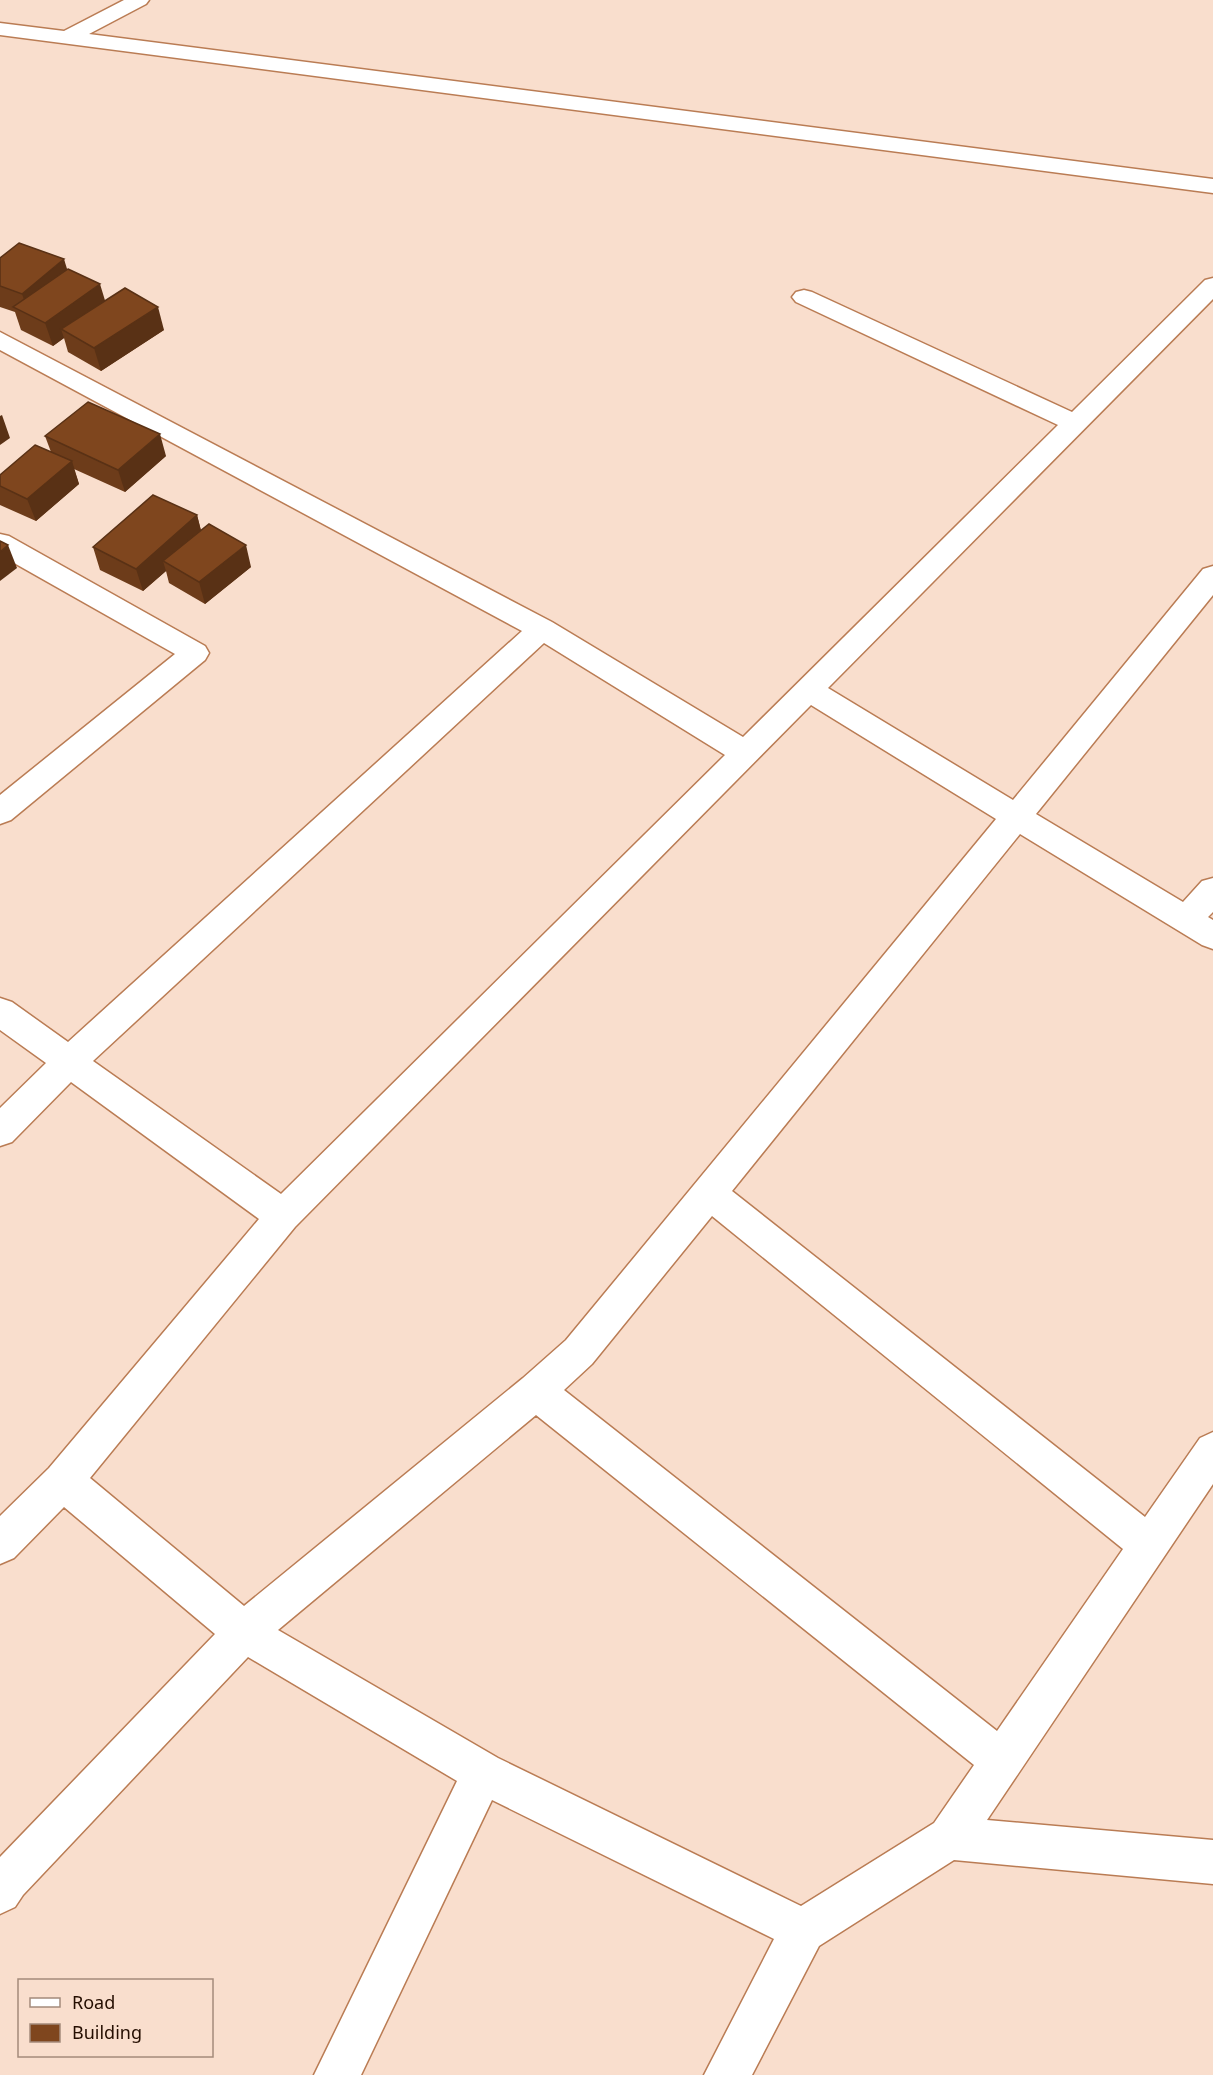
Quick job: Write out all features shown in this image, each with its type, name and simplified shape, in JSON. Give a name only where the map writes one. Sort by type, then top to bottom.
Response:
[{"type":"street","points":[[66,39],[139,0]]},
{"type":"street","points":[[0,29],[1213,186]]},
{"type":"street","points":[[0,1544],[63,1481],[283,1216],[1213,285]]},
{"type":"street","points":[[804,297],[1075,423]]},
{"type":"street","points":[[5,348],[542,628],[746,753]]},
{"type":"street","points":[[0,543],[195,653],[0,812]]},
{"type":"street","points":[[0,1892],[8,1880],[244,1632],[536,1391],[579,1352],[1213,576]]},
{"type":"street","points":[[0,1131],[69,1062],[542,628]]},
{"type":"street","points":[[808,690],[1200,928],[1213,890]]},
{"type":"street","points":[[0,1012],[283,1216]]},
{"type":"street","points":[[709,1193],[1149,1545]]},
{"type":"street","points":[[536,1391],[1002,1761]]},
{"type":"street","points":[[727,2075],[803,1930],[949,1838],[1213,1451]]},
{"type":"street","points":[[63,1481],[244,1632],[483,1773],[803,1930]]},
{"type":"street","points":[[337,2075],[483,1773]]},
{"type":"street","points":[[949,1838],[1213,1862]]},
{"type":"building","points":[[19,243],[64,259],[22,294],[0,286],[0,258]]},
{"type":"building","points":[[68,269],[100,284],[45,323],[13,307]]},
{"type":"building","points":[[125,288],[158,307],[94,348],[61,329]]},
{"type":"building","points":[[88,402],[160,434],[118,470],[45,436]]},
{"type":"building","points":[[35,445],[72,461],[27,499],[0,486],[0,475]]},
{"type":"building","points":[[153,495],[197,515],[136,569],[93,547]]},
{"type":"building","points":[[209,524],[246,545],[199,582],[163,561]]},
{"type":"building","points":[[0,541],[8,545],[0,552]]}]
